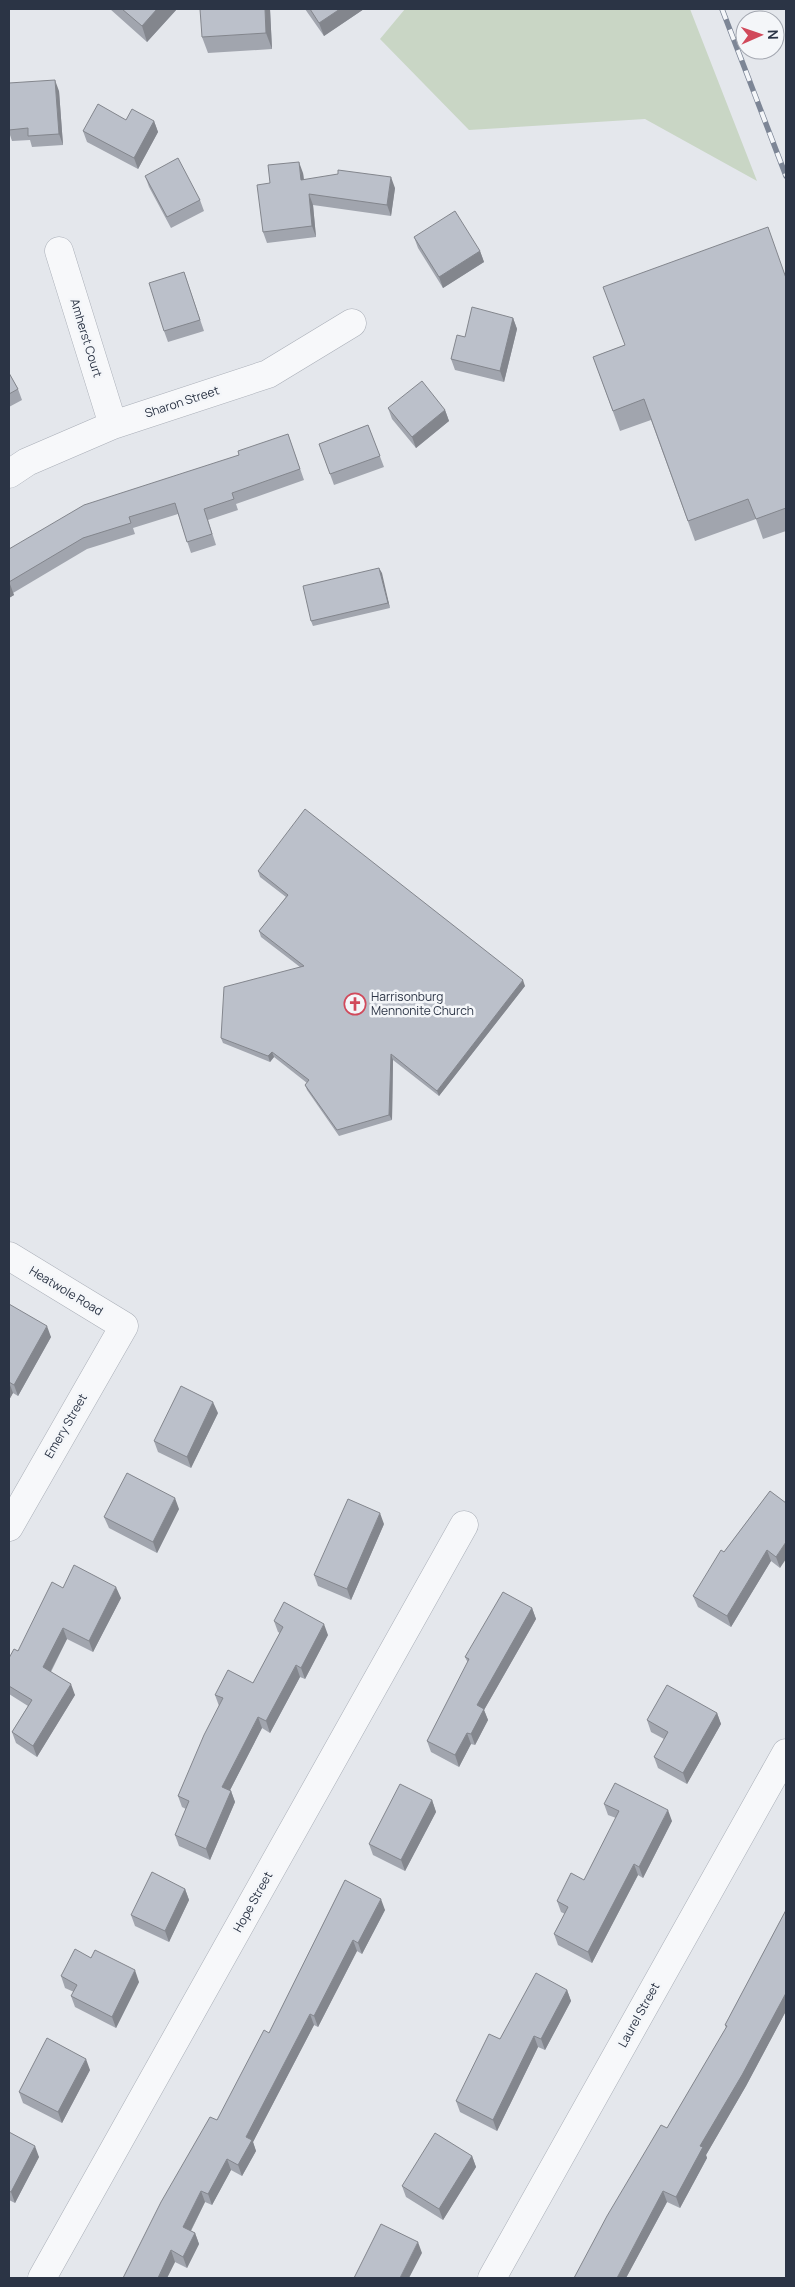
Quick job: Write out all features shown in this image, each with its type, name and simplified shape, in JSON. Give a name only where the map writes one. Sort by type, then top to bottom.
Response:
[{"type":"street","name":"Amherst Court","points":[[59,251],[114,425]]},
{"type":"street","name":"Sharon Street","points":[[9,474],[27,462],[114,425],[268,374],[352,323]]},
{"type":"street","name":"Heatwole Road","points":[[9,1256],[124,1326]]},
{"type":"street","name":"Emery Street","points":[[9,1527],[124,1326]]},
{"type":"street","name":"Hope Street","points":[[42,2278],[464,1525]]},
{"type":"street","name":"Laurel Street","points":[[492,2278],[786,1752]]},
{"type":"green space","points":[[405,9],[690,9],[757,181],[645,119],[469,130],[380,39]]},
{"type":"building","points":[[122,9],[157,9],[142,26]]},
{"type":"building","points":[[200,9],[265,9],[266,33],[202,37]]},
{"type":"building","points":[[310,9],[340,9],[319,23]]},
{"type":"building","points":[[55,80],[59,134],[28,136],[28,128],[9,130],[9,83]]},
{"type":"building","points":[[98,104],[126,120],[132,109],[154,121],[134,158],[83,131]]},
{"type":"building","points":[[178,158],[200,200],[167,217],[145,176]]},
{"type":"building","points":[[299,162],[301,180],[338,174],[338,170],[391,177],[387,205],[309,194],[312,226],[263,232],[257,185],[270,183],[268,165]]},
{"type":"building","points":[[455,211],[480,251],[439,277],[414,237]]},
{"type":"building","points":[[768,227],[786,278],[786,508],[756,519],[748,499],[688,521],[644,399],[613,411],[593,357],[625,345],[603,287]]},
{"type":"building","points":[[184,272],[200,320],[164,331],[149,283]]},
{"type":"building","points":[[472,307],[513,318],[500,371],[451,359],[457,335],[465,337]]},
{"type":"building","points":[[9,373],[18,389],[9,394]]},
{"type":"building","points":[[422,381],[445,410],[412,437],[388,408]]},
{"type":"building","points":[[368,425],[380,456],[330,474],[319,444]]},
{"type":"building","points":[[288,434],[300,469],[232,493],[234,499],[204,509],[212,534],[187,542],[175,503],[129,517],[131,523],[83,538],[9,582],[9,549],[84,505],[239,455],[238,451]]},
{"type":"building","points":[[379,568],[388,603],[311,621],[303,586]]},
{"type":"building","points":[[305,809],[523,980],[437,1091],[391,1054],[389,1115],[337,1130],[305,1085],[309,1080],[272,1052],[268,1056],[221,1038],[224,987],[304,966],[259,931],[288,895],[258,871]]},
{"type":"building","points":[[9,1304],[47,1326],[14,1385],[9,1382]]},
{"type":"building","points":[[181,1386],[213,1402],[187,1457],[154,1441]]},
{"type":"building","points":[[127,1473],[175,1498],[153,1542],[104,1517]]},
{"type":"building","points":[[770,1491],[786,1503],[786,1542],[776,1557],[767,1550],[727,1616],[693,1596],[721,1550],[724,1552]]},
{"type":"building","points":[[348,1499],[380,1513],[347,1589],[314,1575]]},
{"type":"building","points":[[74,1565],[116,1587],[89,1641],[63,1628],[43,1667],[71,1684],[33,1746],[12,1732],[32,1700],[9,1686],[9,1658],[14,1649],[18,1651],[52,1582],[63,1588]]},
{"type":"building","points":[[503,1592],[532,1608],[477,1705],[484,1709],[471,1734],[467,1733],[455,1755],[427,1741],[469,1659],[465,1657]]},
{"type":"building","points":[[284,1602],[324,1624],[301,1668],[296,1665],[266,1721],[258,1717],[222,1787],[231,1791],[206,1849],[175,1835],[189,1801],[178,1796],[204,1735],[223,1698],[215,1695],[228,1670],[253,1683],[283,1627],[274,1621]]},
{"type":"building","points":[[667,1685],[717,1713],[683,1773],[654,1757],[668,1732],[647,1720]]},
{"type":"building","points":[[615,1783],[668,1810],[639,1867],[634,1864],[588,1952],[554,1934],[568,1907],[557,1901],[571,1873],[584,1880],[619,1811],[604,1804]]},
{"type":"building","points":[[400,1784],[432,1800],[401,1860],[369,1844]]},
{"type":"building","points":[[152,1872],[185,1889],[165,1931],[131,1915]]},
{"type":"building","points":[[345,1880],[381,1899],[358,1943],[353,1940],[314,2016],[310,2014],[246,2137],[252,2140],[238,2165],[227,2159],[208,2194],[201,2191],[183,2227],[195,2233],[183,2257],[171,2250],[158,2278],[123,2278],[161,2202],[210,2117],[217,2120],[264,2030],[269,2033]]},
{"type":"building","points":[[786,1910],[786,1993],[742,2075],[700,2146],[703,2147],[676,2197],[663,2191],[617,2278],[574,2278],[607,2216],[661,2125],[667,2128],[727,2026],[725,2025]]},
{"type":"building","points":[[75,1949],[91,1958],[95,1950],[135,1970],[112,2017],[71,1996],[77,1985],[61,1976]]},
{"type":"building","points":[[536,1973],[567,1990],[541,2039],[534,2036],[493,2120],[456,2101],[489,2034],[500,2039]]},
{"type":"building","points":[[47,2038],[86,2059],[58,2112],[19,2092]]},
{"type":"building","points":[[9,2132],[35,2146],[11,2192],[9,2191]]},
{"type":"building","points":[[435,2133],[472,2156],[439,2209],[402,2186]]},
{"type":"building","points":[[381,2224],[418,2242],[400,2278],[354,2278]]},
{"type":"railway","points":[[722,9],[786,176]]},
{"type":"place","name":"Harrisonburg Mennonite Church","points":[[355,1004]]}]
